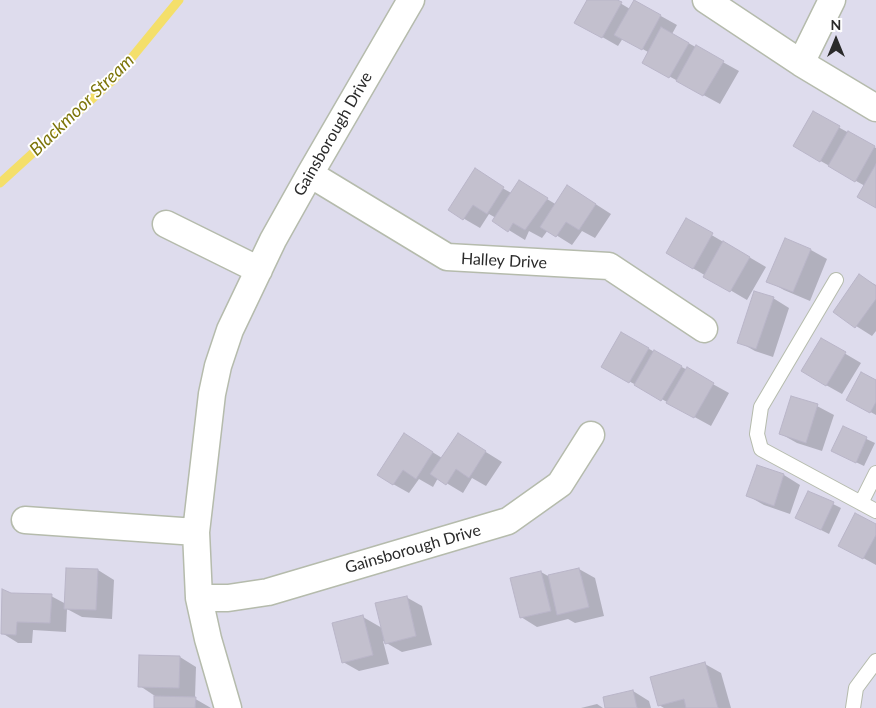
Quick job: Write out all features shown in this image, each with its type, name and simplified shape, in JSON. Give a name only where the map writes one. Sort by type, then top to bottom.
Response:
[{"type":"street","name":"Gainsborough Drive","points":[[228,708],[208,639],[199,598],[196,532],[212,394],[216,375],[230,330],[259,270],[310,174],[411,0]]},
{"type":"street","points":[[706,0],[801,63],[876,108]]},
{"type":"street","points":[[801,63],[832,0]]},
{"type":"street","name":"Halley Drive","points":[[310,174],[447,257],[609,266],[704,329]]},
{"type":"street","points":[[166,224],[259,270]]},
{"type":"street","name":"Gainsborough Drive","points":[[199,598],[228,598],[268,592],[508,521],[560,484],[591,435]]},
{"type":"street","points":[[25,520],[196,532]]},
{"type":"lane","points":[[836,280],[761,407],[757,434],[761,449],[876,511]]},
{"type":"lane","points":[[861,503],[876,473]]},
{"type":"lane","points":[[853,708],[856,688],[876,662]]},
{"type":"building","points":[[587,0],[617,0],[622,2],[602,38],[574,23]]},
{"type":"building","points":[[634,0],[661,15],[642,50],[614,35]]},
{"type":"building","points":[[661,27],[689,43],[669,78],[642,63]]},
{"type":"building","points":[[696,45],[724,61],[703,96],[676,81]]},
{"type":"building","points":[[813,111],[840,126],[820,162],[793,146]]},
{"type":"building","points":[[848,131],[875,146],[855,182],[828,166]]},
{"type":"building","points":[[876,164],[876,208],[857,197]]},
{"type":"building","points":[[475,168],[504,187],[487,214],[473,205],[463,220],[448,210]]},
{"type":"building","points":[[519,180],[548,198],[525,230],[513,223],[508,232],[492,221]]},
{"type":"building","points":[[567,185],[596,204],[579,230],[566,222],[556,237],[540,227]]},
{"type":"building","points":[[686,218],[713,233],[693,269],[666,253]]},
{"type":"building","points":[[785,238],[811,249],[793,292],[766,282]]},
{"type":"building","points":[[723,241],[750,257],[730,292],[703,277]]},
{"type":"building","points":[[859,274],[876,286],[876,299],[855,328],[833,312]]},
{"type":"building","points":[[754,291],[774,297],[756,349],[737,343]]},
{"type":"building","points":[[621,332],[649,348],[629,383],[601,367]]},
{"type":"building","points":[[821,338],[846,352],[826,386],[801,371]]},
{"type":"building","points":[[654,350],[682,366],[661,401],[634,385]]},
{"type":"building","points":[[687,367],[714,383],[694,418],[666,403]]},
{"type":"building","points":[[861,372],[876,380],[876,402],[870,413],[846,400]]},
{"type":"building","points":[[791,396],[818,404],[806,443],[779,434]]},
{"type":"building","points":[[843,426],[867,437],[856,463],[831,451]]},
{"type":"building","points":[[404,433],[433,452],[416,479],[403,470],[393,485],[377,475]]},
{"type":"building","points":[[458,433],[486,451],[469,478],[456,469],[446,485],[430,474]]},
{"type":"building","points":[[757,465],[784,474],[774,506],[746,496]]},
{"type":"building","points":[[808,491],[834,502],[821,530],[795,518]]},
{"type":"building","points":[[855,513],[876,524],[876,535],[863,559],[838,546]]},
{"type":"building","points":[[66,568],[98,569],[96,610],[64,609]]},
{"type":"building","points":[[579,568],[589,607],[557,615],[548,575]]},
{"type":"building","points":[[541,571],[551,611],[520,618],[510,578]]},
{"type":"building","points":[[2,589],[11,593],[52,594],[50,623],[17,622],[16,635],[1,634]]},
{"type":"building","points":[[407,596],[416,636],[385,644],[375,603]]},
{"type":"building","points":[[363,615],[373,655],[342,663],[332,623]]},
{"type":"building","points":[[139,655],[180,656],[179,688],[138,687]]},
{"type":"building","points":[[705,662],[718,708],[686,708],[684,699],[658,706],[650,677]]},
{"type":"building","points":[[633,690],[637,708],[605,708],[603,697]]},
{"type":"building","points":[[154,696],[196,697],[195,708],[154,708]]},
{"type":"waterway","name":"Blackmoor Stream","points":[[0,183],[115,78],[179,0]]}]
